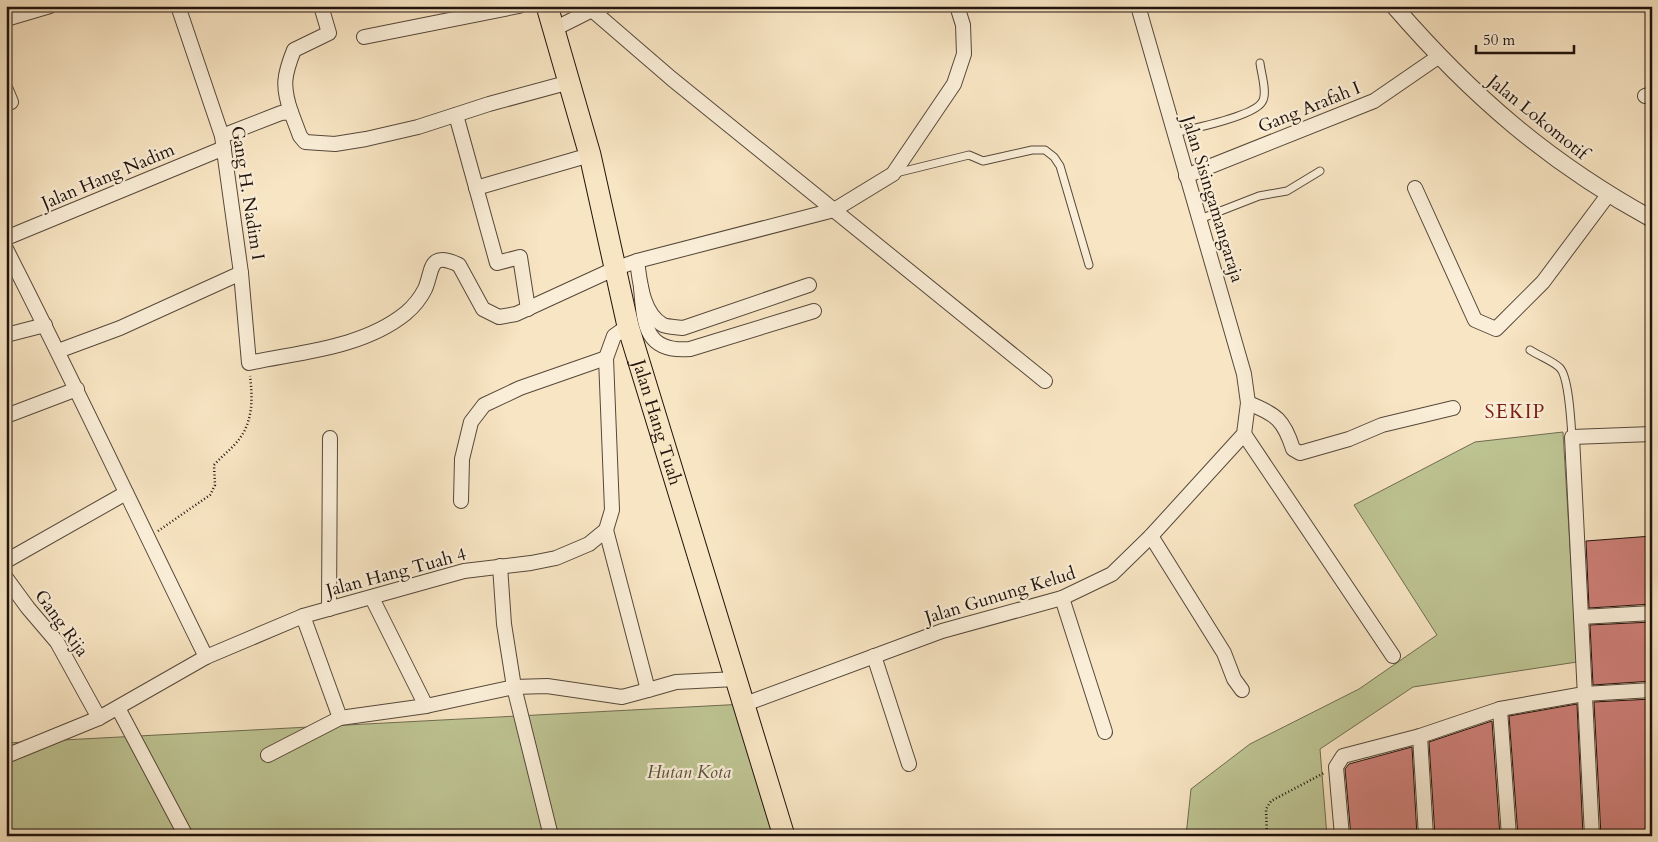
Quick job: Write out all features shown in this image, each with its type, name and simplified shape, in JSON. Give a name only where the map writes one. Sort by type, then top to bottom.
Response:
[{"type":"main road","name":"Jalan Hang Tuah","points":[[547,6],[590,155],[628,326],[784,836]]},
{"type":"street","points":[[6,19],[50,6]]},
{"type":"street","name":"Gang H. Nadim I","points":[[178,6],[223,142],[241,273],[249,362]]},
{"type":"street","points":[[321,6],[329,33],[294,50],[287,66],[284,92],[300,136],[305,142],[335,144],[418,126],[570,82]]},
{"type":"street","points":[[364,37],[519,6]]},
{"type":"street","points":[[554,29],[592,10],[605,6]]},
{"type":"street","points":[[249,362],[352,341],[378,330],[406,313],[415,304],[425,289],[430,268],[436,262],[445,260],[459,265],[483,310],[499,317],[516,314],[614,269],[637,261],[834,210],[893,174],[954,84],[964,54],[963,25],[957,6]]},
{"type":"street","name":"Jalan Sisingamangaraja","points":[[1138,6],[1238,351],[1248,403]]},
{"type":"street","name":"Jalan Lokomotif","points":[[1394,6],[1438,57],[1497,113],[1567,168],[1608,195],[1652,219]]},
{"type":"street","points":[[592,10],[672,79],[1045,381]]},
{"type":"street","name":"Gang Arafah I","points":[[1186,176],[1374,102],[1438,57]]},
{"type":"street","name":"Jalan Hang Nadim","points":[[6,238],[223,142],[259,121],[291,112]]},
{"type":"street","points":[[456,114],[497,263],[520,256],[528,309]]},
{"type":"street","points":[[476,188],[590,155]]},
{"type":"street","points":[[1415,188],[1475,320],[1496,329],[1543,282],[1608,195]]},
{"type":"street","points":[[6,250],[78,389],[147,538],[206,657]]},
{"type":"street","points":[[637,261],[647,332],[656,343],[673,350],[690,349],[814,311]]},
{"type":"street","points":[[58,351],[120,328],[241,273]]},
{"type":"street","points":[[641,287],[649,311],[664,325],[683,328],[809,286]]},
{"type":"street","points":[[6,335],[45,325]]},
{"type":"street","points":[[628,326],[614,336],[606,358],[612,510],[606,530],[648,690]]},
{"type":"street","points":[[461,501],[462,459],[471,422],[484,405],[520,388],[606,358]]},
{"type":"street","points":[[6,416],[78,389]]},
{"type":"street","points":[[1393,656],[1244,434],[1248,403],[1266,410],[1279,419],[1286,428],[1293,449],[1300,453],[1349,439],[1382,425],[1453,408]]},
{"type":"street","name":"Jalan Gunung Kelud","points":[[745,704],[942,631],[1062,598],[1112,574],[1151,536],[1244,434]]},
{"type":"street","points":[[1592,836],[1572,437],[1652,434]]},
{"type":"street","points":[[329,609],[330,438]]},
{"type":"street","points":[[6,561],[126,494]]},
{"type":"street","name":"Jalan Hang Tuah 4","points":[[6,756],[100,718],[206,657],[303,616],[464,571],[531,564],[556,558],[589,544],[606,530]]},
{"type":"street","points":[[1151,536],[1224,653],[1234,679],[1242,690]]},
{"type":"street","points":[[500,566],[504,624],[514,687],[551,836]]},
{"type":"street","name":"Gang Rija","points":[[6,578],[57,642],[100,718]]},
{"type":"street","points":[[372,598],[426,706]]},
{"type":"street","points":[[1062,598],[1105,732]]},
{"type":"street","points":[[1581,617],[1652,613]]},
{"type":"street","points":[[303,616],[340,718]]},
{"type":"street","points":[[874,656],[909,764]]},
{"type":"street","points":[[268,756],[340,718],[426,706],[514,687],[547,686],[622,697],[676,682],[736,679]]},
{"type":"street","points":[[1342,836],[1336,767],[1342,756],[1420,736],[1500,709],[1584,694],[1652,690]]},
{"type":"street","points":[[118,708],[186,836]]},
{"type":"street","points":[[1500,709],[1509,836]]},
{"type":"street","points":[[1420,736],[1426,836]]},
{"type":"lane","points":[[1174,133],[1216,123],[1254,110],[1263,102],[1264,96],[1260,63]]},
{"type":"lane","points":[[893,174],[969,155],[984,161],[1032,150],[1045,150],[1054,156],[1060,166],[1089,265]]},
{"type":"lane","points":[[1200,219],[1258,196],[1287,191],[1320,171]]},
{"type":"lane","points":[[1530,350],[1559,367],[1563,372],[1570,405],[1572,437]]},
{"type":"path","points":[[147,538],[214,491],[214,465],[236,443],[249,422],[252,399],[249,362]]},
{"type":"path","points":[[1268,836],[1266,809],[1271,801],[1336,767]]},
{"type":"green space","points":[[1563,432],[1577,662],[1413,687],[1320,749],[1327,836],[1186,836],[1191,789],[1250,744],[1359,689],[1437,635],[1354,505],[1475,442]]},
{"type":"green space","name":"Hutan Kota","points":[[745,704],[782,836],[6,836],[6,743]]},
{"type":"building","points":[[1652,536],[1652,604],[1589,608],[1586,541]]},
{"type":"building","points":[[1652,622],[1652,681],[1593,685],[1590,625]]},
{"type":"building","points":[[1652,699],[1652,836],[1601,836],[1594,702]]},
{"type":"building","points":[[1577,704],[1583,836],[1518,836],[1509,716]]},
{"type":"building","points":[[1492,721],[1500,836],[1435,836],[1429,742]]},
{"type":"building","points":[[1412,747],[1417,836],[1351,836],[1345,769],[1349,764]]},
{"type":"district","name":"SEKIP","points":[[1515,411]]}]
